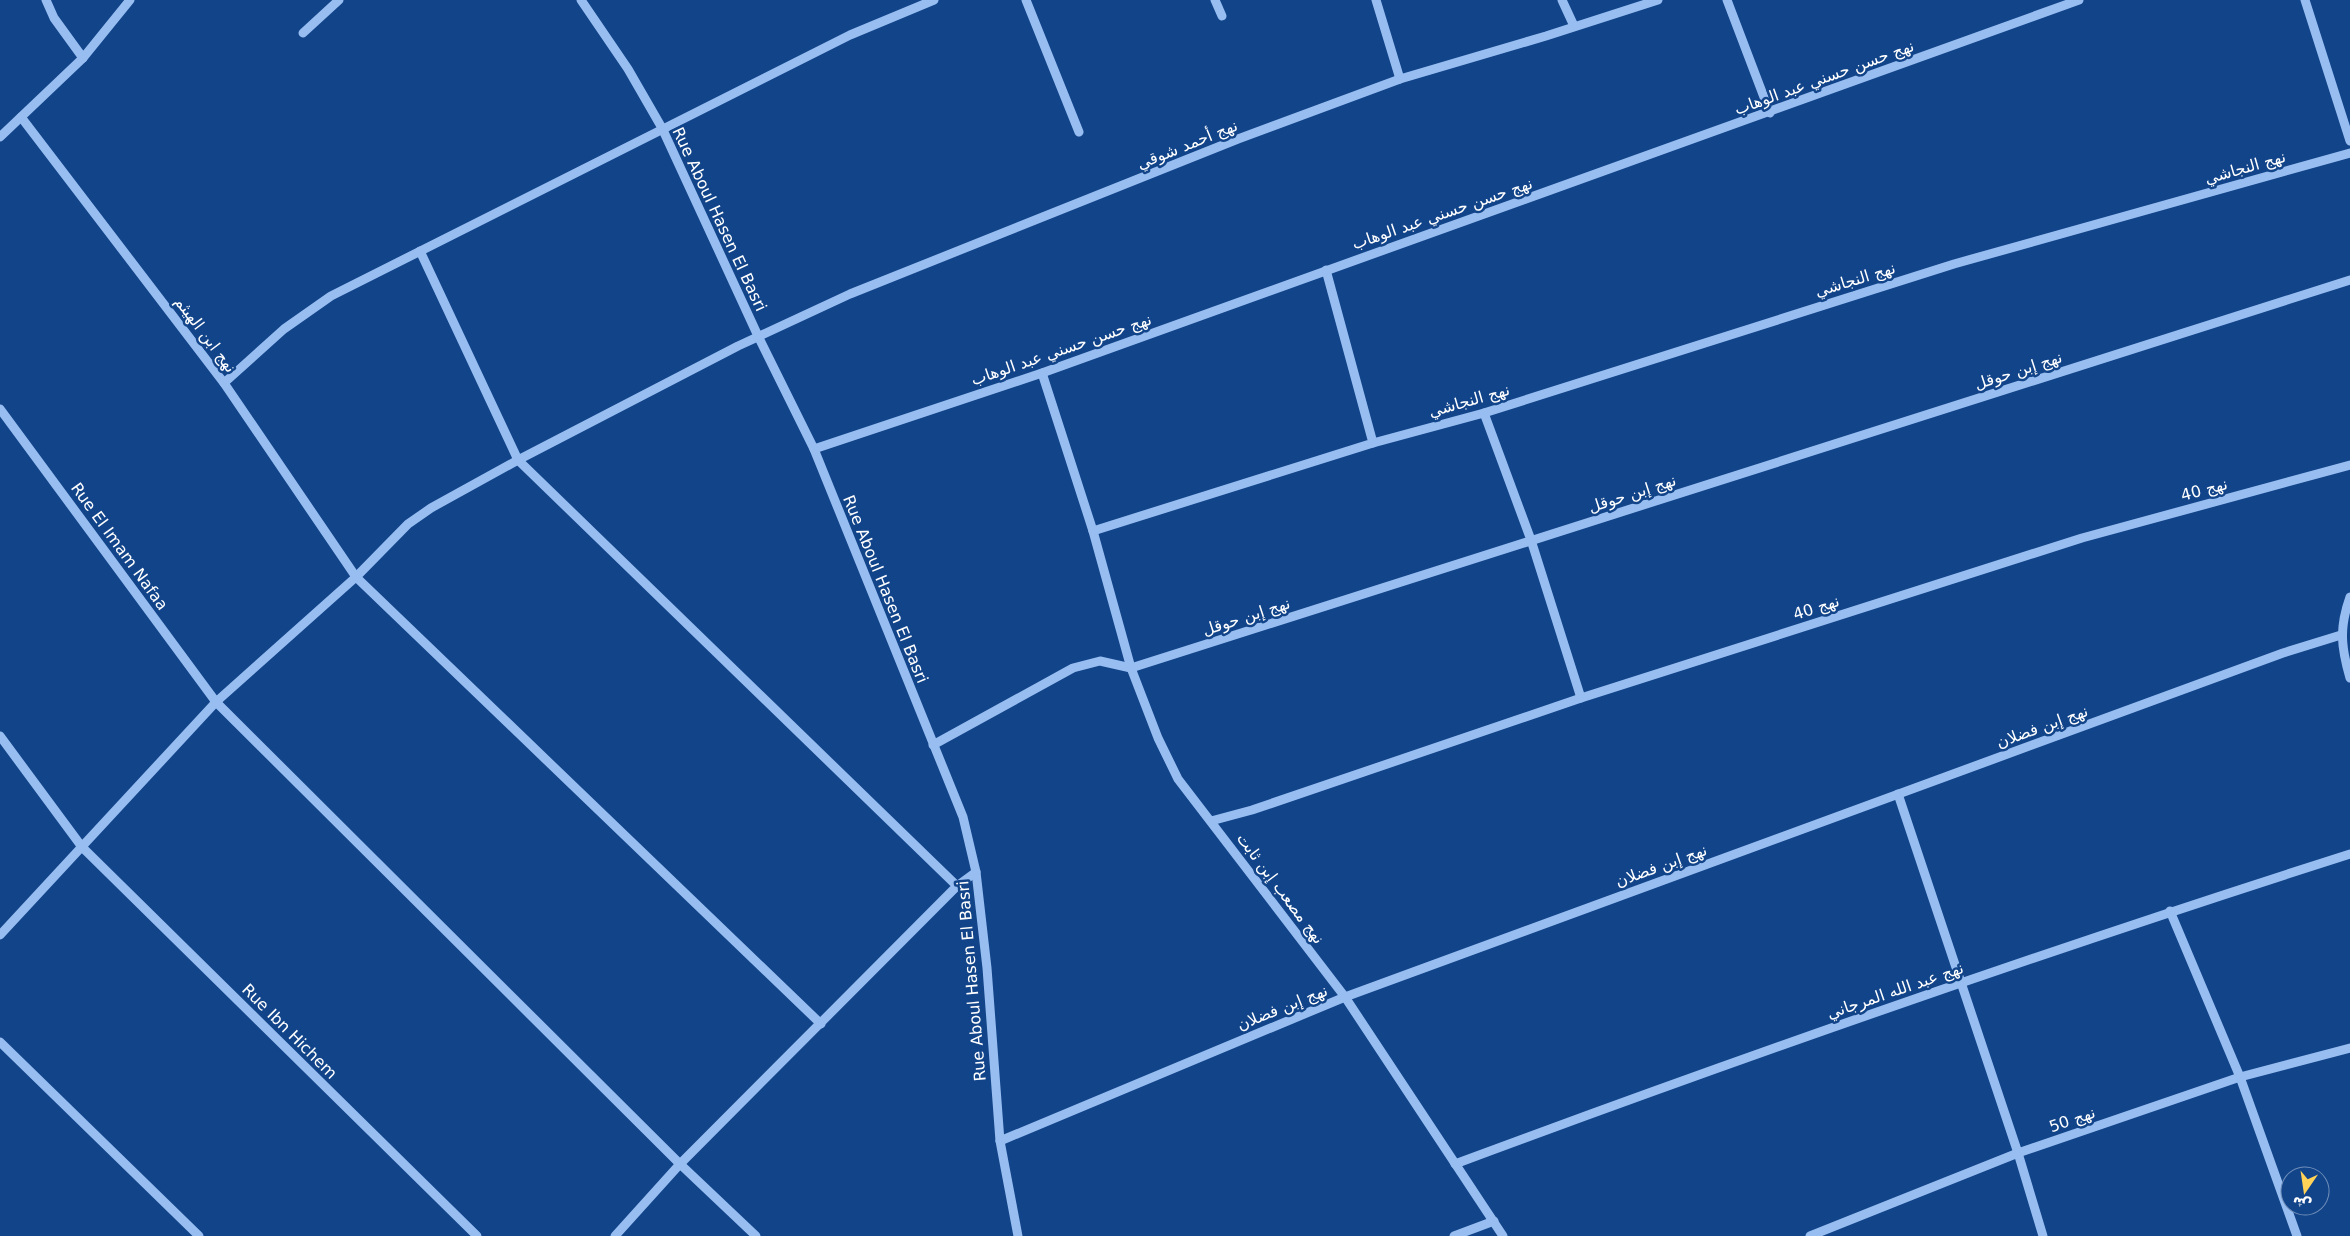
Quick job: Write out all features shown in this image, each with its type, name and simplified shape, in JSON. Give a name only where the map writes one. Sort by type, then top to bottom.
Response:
[{"type":"street","points":[[46,0],[54,18],[82,58]]},
{"type":"street","points":[[0,137],[82,58],[130,0]]},
{"type":"street","points":[[303,33],[339,0]]},
{"type":"street","name":"Rue Aboul Hasen El Basri","points":[[581,0],[628,68],[662,128],[758,336],[814,449],[963,817],[976,872],[987,968],[1000,1141],[1018,1236]]},
{"type":"street","points":[[224,383],[284,329],[331,296],[910,4],[934,0]]},
{"type":"street","points":[[1026,0],[1079,132]]},
{"type":"street","points":[[1215,0],[1222,16]]},
{"type":"street","points":[[1376,0],[1400,79]]},
{"type":"street","points":[[1562,0],[1574,26]]},
{"type":"street","name":"نهج أحمد شوقي","points":[[0,935],[216,702],[356,577],[408,524],[431,508],[518,460],[738,346],[878,283],[1238,139],[1400,79],[1658,0]]},
{"type":"street","points":[[1727,0],[1770,113]]},
{"type":"street","name":"نهج حسن حسني عبد الوهاب","points":[[814,449],[1042,373],[1770,113],[2079,0]]},
{"type":"street","points":[[2306,0],[2350,141]]},
{"type":"street","name":"نهج ابن الهيثم","points":[[21,117],[224,383],[356,577],[821,1024]]},
{"type":"street","name":"نهج النجاشي","points":[[1093,531],[1373,443],[1484,413],[1954,264],[2350,153]]},
{"type":"street","points":[[420,251],[518,460],[957,886]]},
{"type":"street","points":[[1326,270],[1373,443]]},
{"type":"street","name":"نهج إبن حوقل","points":[[1131,668],[2350,280]]},
{"type":"street","name":"نهج مصعب إبن ثابت","points":[[1042,373],[1093,531],[1131,668],[1158,738],[1178,779],[1345,997],[1503,1236]]},
{"type":"street","name":"Rue El Imam Nafaa","points":[[0,409],[216,702],[680,1164],[756,1236]]},
{"type":"street","points":[[1484,413],[1531,540],[1581,698]]},
{"type":"street","name":"نهج 40","points":[[1211,821],[1252,810],[1581,698],[2082,538],[2350,465]]},
{"type":"street","points":[[2350,597],[2341,635],[2343,655],[2350,678]]},
{"type":"street","name":"نهج إبن فضلان","points":[[1000,1141],[1345,997],[2283,653],[2341,635]]},
{"type":"street","points":[[933,744],[1073,668],[1100,661],[1131,668]]},
{"type":"street","name":"Rue Ibn Hichem","points":[[0,736],[82,847],[477,1236]]},
{"type":"street","points":[[1898,794],[2018,1153],[2043,1236]]},
{"type":"street","name":"نهج عبد الله المرجاني","points":[[1455,1164],[1714,1068],[2170,912],[2350,854]]},
{"type":"street","points":[[615,1236],[680,1164],[957,886],[976,872]]},
{"type":"street","points":[[2170,912],[2240,1077],[2297,1236]]},
{"type":"street","points":[[0,1042],[199,1236]]},
{"type":"street","name":"نهج 50","points":[[1810,1236],[2018,1153],[2240,1077],[2350,1048]]},
{"type":"street","points":[[1454,1236],[1494,1221]]}]
